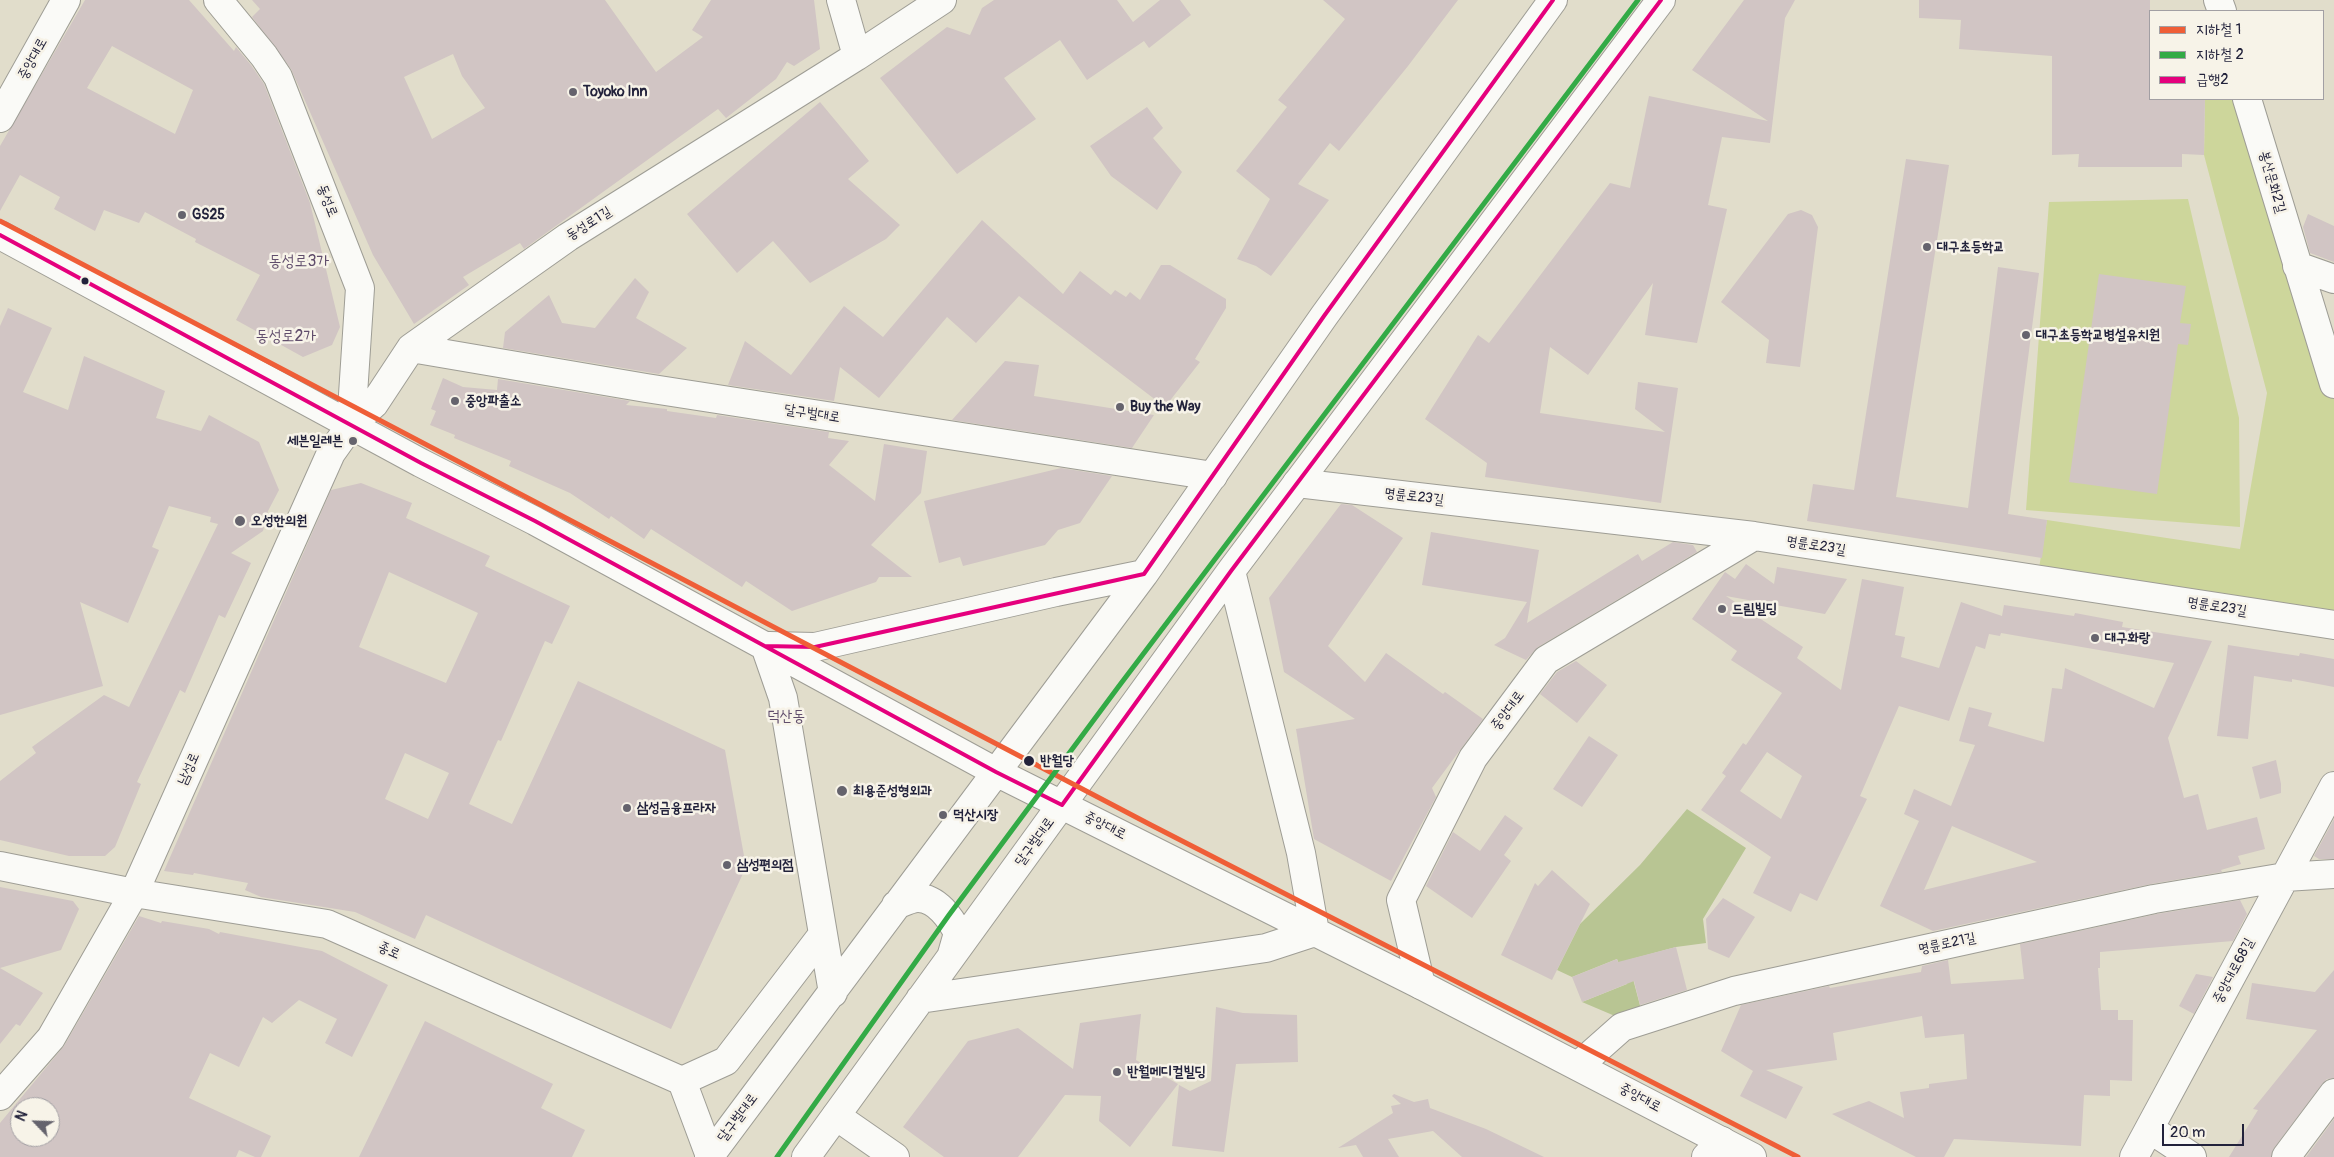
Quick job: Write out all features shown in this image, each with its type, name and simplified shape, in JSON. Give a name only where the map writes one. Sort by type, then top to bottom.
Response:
[{"type":"street","name":"중앙대로","points":[[0,118],[66,0]]},
{"type":"street","name":"동성로","points":[[218,0],[264,56],[278,77],[360,288],[351,425]]},
{"type":"street","points":[[841,0],[857,56]]},
{"type":"street","name":"동성로1길","points":[[351,425],[374,404],[411,348],[568,237],[857,56],[942,0]]},
{"type":"street","name":"달구벌대로","points":[[709,1156],[833,993],[896,905],[1144,574],[1324,316],[1553,0]]},
{"type":"street","name":"달구벌대로","points":[[806,1157],[1231,571],[1661,0]]},
{"type":"street","name":"봉산문화2길","points":[[2247,100],[2334,384]]},
{"type":"street","name":"중앙대로","points":[[0,235],[351,425],[544,526],[996,772],[1421,985],[1578,1066],[1714,1149],[1752,1157]]},
{"type":"street","points":[[2297,266],[2334,280]]},
{"type":"street","name":"달구벌대로","points":[[411,348],[666,391],[1213,476]]},
{"type":"street","name":"남성로","points":[[0,1096],[50,1038],[134,893],[331,453],[351,425]]},
{"type":"street","name":"명륜로23길","points":[[1297,483],[1754,536],[2334,625]]},
{"type":"street","name":"중앙대로","points":[[1421,985],[1401,900],[1473,758],[1484,743],[1546,660],[1754,536]]},
{"type":"street","points":[[920,999],[1266,948],[1315,932],[1301,853],[1231,571]]},
{"type":"street","points":[[833,993],[783,698],[765,646],[815,647],[1144,574]]},
{"type":"street","name":"중앙대로68길","points":[[2134,1157],[2334,786]]},
{"type":"street","name":"종로","points":[[0,866],[134,893],[327,924],[682,1081]]},
{"type":"street","name":"명륜로21길","points":[[1578,1066],[1622,1026],[1734,991],[2154,899],[2285,877],[2334,874]]},
{"type":"street","points":[[896,905],[919,898],[938,906],[949,915],[958,933],[952,954]]},
{"type":"street","points":[[709,1156],[682,1081],[726,1061],[823,934]]},
{"type":"street","points":[[2286,1157],[2334,1093]]},
{"type":"street","points":[[836,1116],[895,1157]]},
{"type":"street","points":[[2150,1129],[2192,1157]]},
{"type":"green space","points":[[2205,100],[2245,100],[2334,384],[2334,625],[2037,580],[2047,520],[2240,549],[2267,393],[2204,155]]},
{"type":"green space","points":[[2188,199],[2239,418],[2240,527],[2026,510],[2049,202]]},
{"type":"green space","points":[[1687,809],[1746,848],[1703,919],[1706,943],[1676,947],[1628,960],[1642,1013],[1622,1019],[1582,1002],[1627,984],[1617,959],[1572,977],[1557,970],[1580,924],[1640,865]]},
{"type":"building","points":[[85,0],[189,0],[234,51],[236,47],[264,84],[310,203],[340,327],[332,345],[303,357],[236,320],[260,275],[195,242],[196,239],[145,212],[139,223],[104,210],[95,231],[54,209],[60,197],[20,175],[0,211],[0,146]],"holes":[[[112,46],[193,90],[175,134],[87,88]]]},
{"type":"building","points":[[252,0],[605,0],[656,72],[703,37],[692,30],[711,0],[814,0],[820,49],[794,66],[787,62],[776,79],[726,118],[718,109],[524,249],[520,243],[463,277],[469,285],[414,324],[373,255],[291,69],[252,17],[260,9]],"holes":[[[453,54],[462,76],[485,108],[432,139],[404,77]]]},
{"type":"building","points":[[994,0],[1117,0],[1133,22],[1160,0],[1180,0],[1191,15],[1149,48],[1144,41],[1087,80],[1060,40],[1004,78],[1036,119],[957,174],[880,78],[947,27],[970,35],[982,8]]},
{"type":"building","points":[[1323,0],[1458,0],[1408,66],[1339,151],[1330,143],[1298,184],[1329,200],[1271,276],[1256,266],[1237,259],[1270,199],[1236,171],[1287,107],[1278,100],[1345,19]]},
{"type":"building","points":[[1744,0],[1795,0],[1785,18],[1770,143],[1722,137],[1708,205],[1727,209],[1697,343],[1645,335],[1653,283],[1588,375],[1550,347],[1540,413],[1665,432],[1635,409],[1638,382],[1678,388],[1661,503],[1485,477],[1487,463],[1425,419],[1478,335],[1489,343],[1610,183],[1630,188],[1649,96],[1768,121],[1692,70]]},
{"type":"building","points":[[1919,0],[2150,0],[2149,100],[2205,100],[2204,155],[2182,154],[2182,167],[2078,167],[2079,154],[2052,155],[2052,56],[1959,49],[1961,20],[1919,18]]},
{"type":"building","points":[[820,102],[869,161],[848,179],[900,225],[886,239],[810,283],[773,241],[737,273],[687,214]]},
{"type":"building","points":[[1147,107],[1163,128],[1153,138],[1182,172],[1157,210],[1111,176],[1090,146]]},
{"type":"building","points":[[1906,159],[1949,165],[1896,497],[1968,508],[1998,267],[2039,273],[2008,514],[2047,520],[2042,558],[1807,521],[1813,484],[1854,490]]},
{"type":"building","points":[[1801,210],[1812,215],[1818,227],[1800,367],[1766,363],[1769,340],[1721,302],[1788,214]]},
{"type":"building","points":[[2308,214],[2334,226],[2334,262],[2310,253],[2303,227]]},
{"type":"building","points":[[982,220],[1063,294],[1080,271],[1111,295],[1115,290],[1126,297],[1130,292],[1140,300],[1161,265],[1170,265],[1226,299],[1226,308],[1195,359],[1200,362],[1165,407],[1019,296],[976,343],[947,317],[879,398],[840,367],[834,401],[728,385],[745,341],[791,375],[844,306],[883,337]]},
{"type":"building","points":[[2099,274],[2186,286],[2180,323],[2191,324],[2188,345],[2178,344],[2157,494],[2069,482]]},
{"type":"building","points":[[635,278],[649,292],[636,318],[687,348],[659,374],[503,348],[505,332],[549,295],[562,323],[595,328]]},
{"type":"building","points":[[8,308],[52,328],[23,392],[68,410],[84,356],[165,391],[156,418],[201,431],[209,415],[259,442],[279,490],[268,511],[263,531],[231,553],[251,563],[225,618],[219,615],[185,693],[180,690],[137,782],[141,784],[115,847],[105,856],[69,856],[0,840],[0,781],[36,753],[32,747],[104,695],[129,707],[218,524],[210,522],[211,517],[169,506],[152,547],[159,550],[128,623],[80,602],[103,686],[0,715],[0,326]]},
{"type":"building","points":[[1005,361],[1039,365],[1034,396],[1154,415],[1132,448],[952,420]]},
{"type":"building","points":[[443,378],[463,387],[497,390],[498,379],[630,401],[626,405],[667,409],[667,411],[716,418],[717,415],[829,432],[828,438],[849,441],[829,465],[875,501],[884,444],[927,451],[921,493],[871,545],[912,577],[879,577],[876,582],[792,611],[746,581],[742,587],[651,529],[644,539],[611,516],[609,519],[570,493],[509,466],[511,461],[454,438],[455,435],[430,425],[436,411],[431,409]]},
{"type":"building","points":[[1061,468],[1112,476],[1080,523],[1058,530],[1045,545],[963,566],[960,557],[939,563],[924,501]]},
{"type":"building","points":[[361,483],[412,503],[406,518],[490,556],[485,566],[570,606],[552,644],[545,641],[501,741],[498,740],[469,804],[512,824],[578,681],[725,750],[746,867],[671,1029],[426,915],[415,939],[355,912],[261,897],[245,890],[248,883],[194,873],[193,875],[164,871],[331,490]],"holes":[[[389,572],[478,613],[446,683],[359,647]],[[405,753],[449,773],[428,819],[385,799]]]},
{"type":"building","points":[[1341,504],[1352,505],[1403,538],[1328,646],[1365,682],[1386,653],[1443,694],[1445,692],[1483,719],[1432,788],[1436,797],[1391,881],[1314,839],[1296,729],[1355,719],[1284,672],[1269,598]]},
{"type":"building","points":[[1431,532],[1539,550],[1527,623],[1638,554],[1642,561],[1673,542],[1693,545],[1697,552],[1538,647],[1526,660],[1494,645],[1505,638],[1527,602],[1422,585]]},
{"type":"building","points":[[1746,564],[1774,584],[1777,567],[1847,579],[1825,614],[1726,596],[1803,647],[1797,658],[1841,690],[1862,579],[1904,587],[1895,635],[1905,637],[1901,657],[1939,668],[1961,602],[2002,616],[2004,605],[2074,616],[2075,613],[2123,622],[2122,627],[2212,641],[2168,738],[2184,798],[2198,794],[2207,830],[2257,817],[2265,849],[2238,856],[2241,864],[2221,870],[2222,872],[2151,884],[1933,931],[1880,906],[1919,821],[1904,814],[1914,789],[1951,806],[1975,745],[1959,741],[1969,707],[1992,713],[1988,726],[2044,742],[2052,688],[2062,689],[2065,668],[2154,708],[2174,663],[2001,633],[2000,636],[1989,634],[1985,649],[1976,646],[1949,721],[1899,706],[1860,796],[1867,799],[1817,901],[1800,893],[1791,912],[1753,893],[1771,857],[1701,810],[1726,776],[1722,773],[1743,743],[1746,745],[1782,693],[1731,660],[1737,651],[1692,619],[1725,572],[1735,579]],"holes":[[[1767,752],[1802,776],[1781,819],[1740,791]],[[1952,826],[2037,862],[1924,890]]]},
{"type":"building","points":[[2228,645],[2299,656],[2300,653],[2334,659],[2334,687],[2292,679],[2292,682],[2254,676],[2248,739],[2217,736]]},
{"type":"building","points":[[1576,661],[1607,685],[1577,723],[1540,694],[1557,672]]},
{"type":"building","points":[[1589,736],[1618,755],[1582,807],[1553,789]]},
{"type":"building","points":[[2276,760],[2281,793],[2260,799],[2252,767]]},
{"type":"building","points":[[1505,815],[1523,828],[1504,855],[1511,861],[1472,918],[1426,886],[1453,832],[1480,851]]},
{"type":"building","points":[[2334,819],[2334,859],[2319,859],[2314,856]]},
{"type":"building","points":[[1552,870],[1590,904],[1552,980],[1501,955],[1535,883],[1538,886]]},
{"type":"building","points":[[0,887],[73,901],[79,909],[61,950],[0,968]]},
{"type":"building","points":[[1723,898],[1755,917],[1729,958],[1708,949],[1706,919]]},
{"type":"building","points":[[2240,900],[2247,914],[2233,941],[2100,952],[2100,968],[2098,968],[2101,1010],[2118,1010],[2118,1020],[2133,1020],[2132,1081],[2110,1080],[2110,1096],[2084,1095],[2081,1146],[1954,1139],[1944,1157],[1916,1157],[1832,1114],[1869,1101],[1904,1118],[1900,1092],[1929,1088],[1929,1084],[1967,1079],[1964,1034],[1925,1038],[1922,1016],[1833,1033],[1837,1060],[1766,1070],[1803,1087],[1786,1119],[1740,1096],[1753,1071],[1721,1051],[1741,1005],[1829,986],[1830,988],[1921,972],[1922,966],[1948,960],[1951,984],[2024,979],[2020,944],[2157,914]]},
{"type":"building","points":[[139,916],[161,923],[162,921],[209,929],[219,934],[220,932],[322,951],[388,985],[352,1057],[325,1043],[337,1019],[299,1000],[272,1023],[263,1017],[239,1067],[210,1053],[189,1098],[271,1136],[261,1157],[255,1157],[239,1150],[236,1157],[0,1157],[0,1123],[10,1111],[10,1147],[60,1147],[60,1097],[22,1097],[64,1046]]},
{"type":"building","points":[[1676,947],[1687,990],[1640,1005],[1634,981],[1582,1002],[1572,977],[1617,959],[1618,962]]},
{"type":"building","points":[[0,968],[43,993],[20,1026],[16,1024],[0,1044]]},
{"type":"building","points":[[2334,970],[2334,1078],[2327,1079],[2322,1084],[2274,1148],[2271,1157],[2229,1157],[2258,1110],[2253,1109],[2317,1030],[2246,1019],[2252,983],[2315,992]]},
{"type":"building","points":[[2196,974],[2213,977],[2194,1014],[2179,1006]]},
{"type":"building","points":[[1216,1007],[1243,1013],[1297,1015],[1298,1062],[1236,1064],[1224,1152],[1172,1146],[1179,1085],[1190,1091],[1211,1081]]},
{"type":"building","points":[[1141,1014],[1136,1060],[1178,1084],[1130,1147],[1099,1121],[1101,1096],[1065,1095],[1018,1157],[944,1157],[903,1127],[968,1041],[1018,1028],[1073,1069],[1080,1023]]},
{"type":"building","points":[[425,1021],[553,1084],[541,1108],[585,1130],[572,1157],[359,1157]]},
{"type":"building","points":[[1394,1094],[1414,1102],[1428,1099],[1430,1108],[1486,1129],[1544,1157],[1462,1157],[1433,1131],[1388,1139],[1399,1157],[1363,1157],[1356,1145],[1338,1148],[1393,1113],[1391,1106],[1401,1104],[1392,1096]]},
{"type":"building","points":[[2334,1119],[2334,1157],[2306,1157]]},
{"type":"metro line","name":"2","points":[[777,1157],[949,915],[1119,686],[1638,0]]},
{"type":"metro line","name":"1","points":[[0,221],[1151,825],[1798,1157]]},
{"type":"transit line","name":"급행2","points":[[765,646],[815,647],[1144,574],[1324,316],[1553,0]]},
{"type":"transit line","name":"급행2","points":[[0,235],[421,463],[535,521],[996,772],[1062,805],[1231,571],[1661,0]]},
{"type":"place","name":"Toyoko Inn","points":[[573,92]]},
{"type":"place","name":"GS25","points":[[182,215]]},
{"type":"place","name":"대구초등학교","points":[[1927,247]]},
{"type":"place","name":"대구초등학교병설유치원","points":[[2026,335]]},
{"type":"place","name":"중앙파출소","points":[[455,401]]},
{"type":"place","name":"Buy the Way","points":[[1120,407]]},
{"type":"place","name":"세븐일레븐","points":[[353,441]]},
{"type":"place","name":"오성한의원","points":[[240,521]]},
{"type":"place","name":"드림빌딩","points":[[1722,609]]},
{"type":"place","name":"대구화랑","points":[[2095,638]]},
{"type":"place","name":"반월당","points":[[1029,761]]},
{"type":"place","name":"최용준성형외과","points":[[842,791]]},
{"type":"place","name":"삼성금융프라자","points":[[627,808]]},
{"type":"place","name":"덕산시장","points":[[943,815]]},
{"type":"place","name":"삼성편의점","points":[[727,865]]},
{"type":"place","name":"반월메디컬빌딩","points":[[1117,1072]]},
{"type":"district","name":"동성로3가","points":[[299,262]]},
{"type":"district","name":"동성로2가","points":[[286,337]]},
{"type":"district","name":"덕산동","points":[[786,717]]}]
